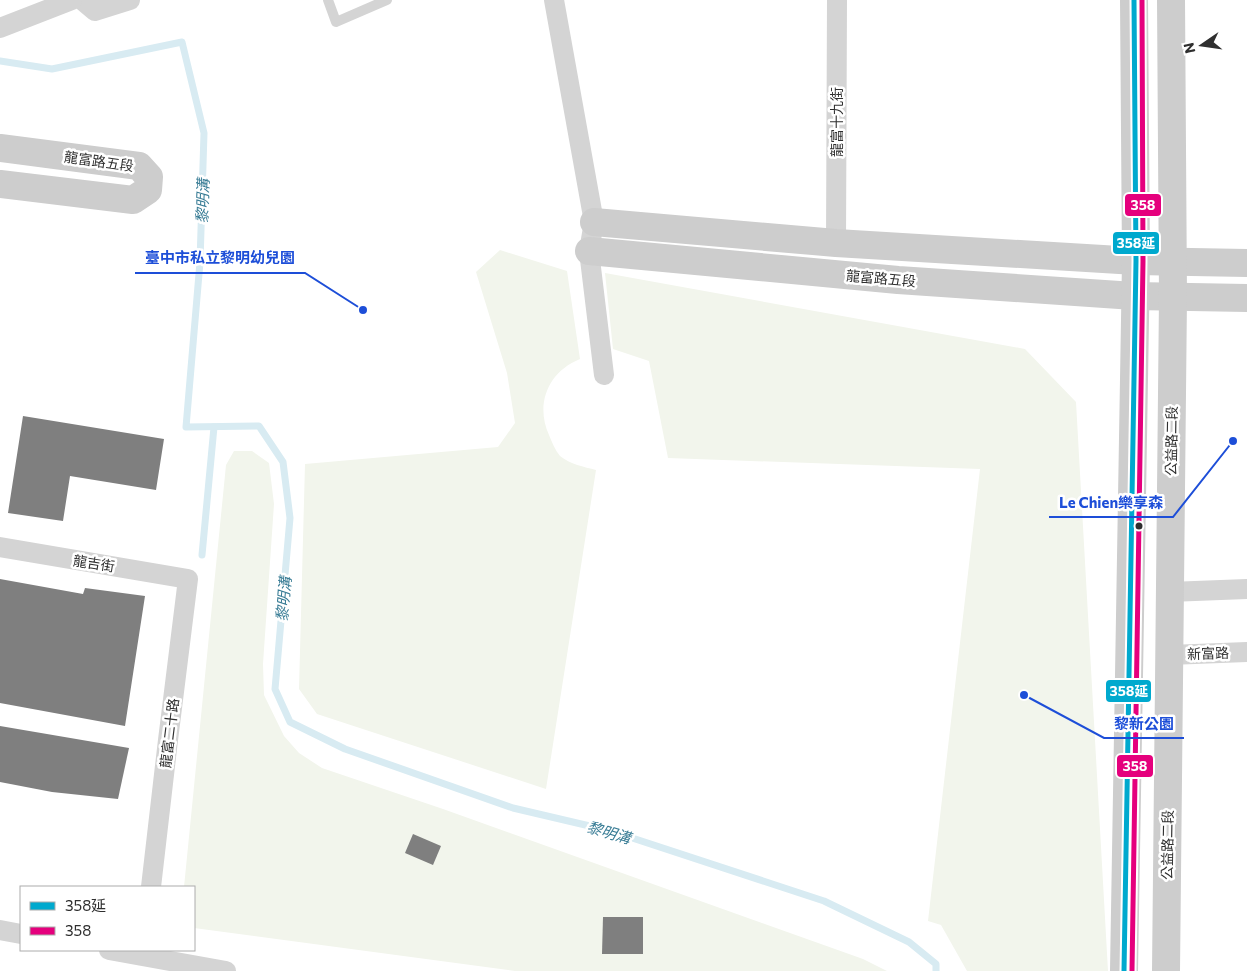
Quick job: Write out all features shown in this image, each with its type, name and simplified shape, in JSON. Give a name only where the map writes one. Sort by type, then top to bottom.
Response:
[{"type":"main road","points":[[1124,971],[1136,260],[1134,0]]},
{"type":"main road","name":"公益路二段","points":[[1166,971],[1173,297],[1172,0]]},
{"type":"main road","name":"龍富路五段","points":[[0,148],[138,166],[149,177],[148,190],[133,200],[0,184]]},
{"type":"main road","points":[[594,222],[836,243],[1172,262],[1247,263]]},
{"type":"main road","name":"龍富路五段","points":[[589,251],[898,280],[1134,296],[1247,298]]},
{"type":"street","points":[[0,28],[72,0]]},
{"type":"street","points":[[89,6],[130,0]]},
{"type":"street","points":[[554,0],[594,222],[589,251],[604,375]]},
{"type":"street","name":"龍富十九街","points":[[836,243],[837,0]]},
{"type":"street","name":"龍吉街","points":[[0,547],[188,579]]},
{"type":"street","name":"龍富二十路","points":[[151,886],[188,579]]},
{"type":"street","points":[[1170,592],[1247,589]]},
{"type":"street","name":"新富路","points":[[1169,655],[1247,652]]},
{"type":"street","points":[[0,930],[20,934]]},
{"type":"street","points":[[120,951],[144,953],[226,971]]},
{"type":"lane","points":[[328,0],[336,22],[387,0]]},
{"type":"shaded area","points":[[500,250],[567,271],[580,359],[560,372],[552,381],[547,390],[543,412],[552,443],[560,456],[573,463],[596,470],[546,789],[317,714],[299,689],[305,464],[498,447],[515,423],[507,373],[476,272]]},
{"type":"shaded area","points":[[605,273],[1025,349],[1076,402],[1108,971],[967,971],[941,925],[928,921],[980,469],[668,458],[649,361],[613,349]]},
{"type":"shaded area","points":[[234,451],[252,451],[269,463],[274,504],[263,664],[264,695],[284,736],[299,753],[322,768],[443,809],[863,959],[887,971],[515,971],[195,928],[195,886],[184,886],[226,465]]},
{"type":"building","points":[[23,416],[164,439],[156,490],[70,476],[63,521],[8,513]]},
{"type":"building","points":[[0,579],[83,594],[85,588],[145,596],[125,726],[0,703]]},
{"type":"building","points":[[0,726],[129,748],[118,799],[52,792],[0,782]]},
{"type":"building","points":[[413,834],[441,846],[433,865],[405,853]]},
{"type":"building","points":[[603,917],[643,917],[643,954],[602,954]]},
{"type":"waterway","name":"黎明溝","points":[[0,61],[52,69],[182,42],[204,133],[200,262],[186,427],[259,426],[283,462],[290,518],[275,689],[290,722],[345,749],[513,808],[611,831],[824,901],[909,942],[936,964],[936,971]]},
{"type":"waterway","points":[[202,555],[214,427]]},
{"type":"transit line","name":"358延","points":[[1124,971],[1136,261],[1134,0]]},
{"type":"transit line","name":"358","points":[[1132,971],[1143,261],[1142,0]]},
{"type":"place","name":"臺中市私立黎明幼兒園","points":[[363,310]]},
{"type":"place","name":"Le Chien樂享森","points":[[1233,441]]},
{"type":"place","name":"黎新公園","points":[[1024,695]]}]
